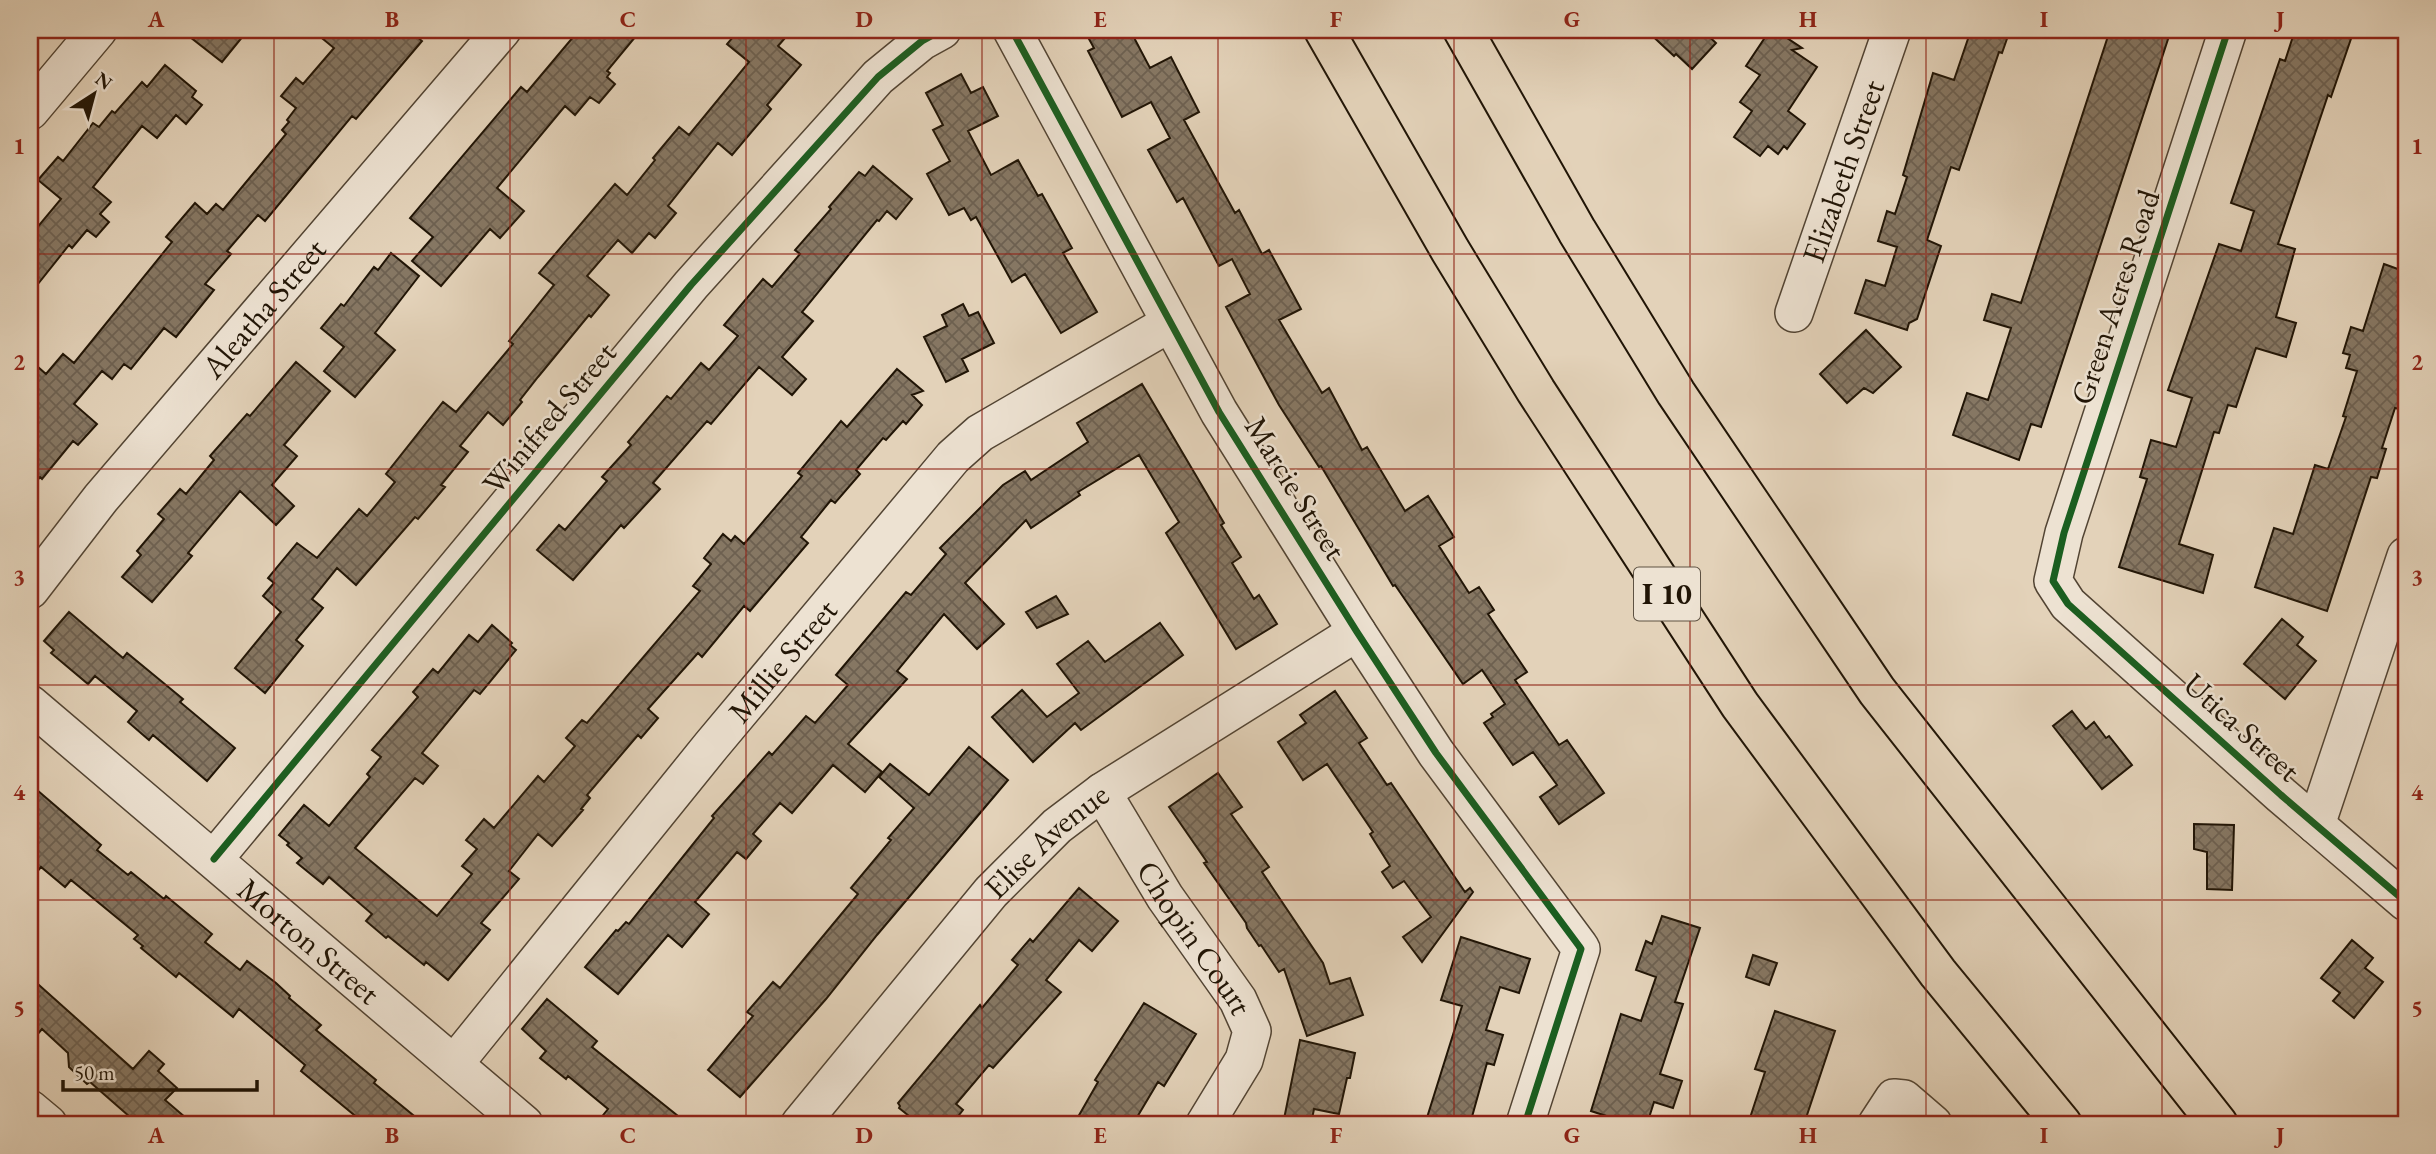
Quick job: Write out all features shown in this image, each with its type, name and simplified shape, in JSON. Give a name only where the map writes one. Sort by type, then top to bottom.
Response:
[{"type":"highway","name":"I 10","points":[[1324,30],[1443,239],[1536,391],[1740,705],[1938,973],[2062,1124]]},
{"type":"highway","points":[[1463,30],[1577,231],[1676,393],[1877,691],[2218,1124]]},
{"type":"street","points":[[30,111],[98,30]]},
{"type":"street","name":"Aleatha Street","points":[[30,590],[101,498],[502,30]]},
{"type":"street","name":"Winifred Street","points":[[214,859],[691,285],[877,77],[922,41],[942,30]]},
{"type":"street","name":"Marcie Street","points":[[1012,30],[1219,412],[1436,753],[1579,946],[1525,1124]]},
{"type":"street","name":"Elizabeth Street","points":[[1794,313],[1892,30]]},
{"type":"street","name":"Green Acres Road","points":[[2053,581],[2064,533],[2228,30]]},
{"type":"street","name":"Millie Street","points":[[454,1065],[711,746],[953,457],[980,433],[1170,323]]},
{"type":"street","points":[[2316,825],[2406,556]]},
{"type":"street","name":"Utica Street","points":[[2053,581],[2068,604],[2406,902]]},
{"type":"street","name":"Elise Avenue","points":[[800,1124],[991,892],[1057,826],[1102,792],[1357,632]]},
{"type":"street","name":"Morton Street","points":[[30,704],[524,1124]]},
{"type":"street","name":"Chopin Court","points":[[1102,792],[1165,897],[1238,1000],[1252,1031],[1244,1060],[1205,1124]]},
{"type":"street","points":[[1885,1111],[1904,1099],[1933,1124]]},
{"type":"street","points":[[30,1109],[48,1124]]},
{"type":"building","points":[[181,30],[248,30],[222,62]]},
{"type":"building","points":[[312,30],[409,30],[422,41],[356,119],[352,116],[265,221],[258,215],[227,251],[231,254],[205,284],[214,290],[176,337],[164,328],[131,369],[124,364],[112,379],[102,371],[74,404],[97,424],[78,445],[73,441],[42,479],[40,477],[30,489],[30,360],[46,374],[63,354],[74,363],[172,242],[166,237],[195,203],[207,214],[216,204],[223,210],[286,134],[282,130],[296,108],[281,96],[296,78],[303,84],[334,48]]},
{"type":"building","points":[[579,30],[641,30],[607,71],[610,73],[607,77],[615,84],[599,103],[590,97],[575,115],[565,106],[497,188],[524,211],[500,238],[490,229],[441,286],[412,261],[433,237],[410,218],[521,87],[527,92]]},
{"type":"building","points":[[739,30],[792,30],[778,46],[801,65],[767,105],[771,109],[732,155],[718,143],[668,206],[676,213],[655,238],[649,233],[632,253],[618,240],[587,276],[609,295],[538,377],[503,425],[488,412],[460,446],[468,452],[441,485],[445,487],[356,585],[337,568],[312,599],[323,608],[296,640],[303,646],[265,693],[235,668],[281,612],[263,596],[274,583],[268,578],[297,543],[317,558],[359,509],[367,516],[395,482],[386,474],[443,402],[456,412],[513,344],[509,341],[554,285],[539,273],[615,184],[627,195],[679,127],[689,135],[749,62],[727,44]]},
{"type":"building","points":[[1084,30],[1130,30],[1150,68],[1171,57],[1199,112],[1184,120],[1235,213],[1239,210],[1262,254],[1269,250],[1301,309],[1279,320],[1322,393],[1329,388],[1362,450],[1367,447],[1405,511],[1428,496],[1454,537],[1439,546],[1469,593],[1479,587],[1494,610],[1488,614],[1527,672],[1515,680],[1559,745],[1567,740],[1604,793],[1559,824],[1540,797],[1557,785],[1533,752],[1513,765],[1484,723],[1505,704],[1482,670],[1463,684],[1395,585],[1393,586],[1321,466],[1319,467],[1279,405],[1226,307],[1250,294],[1232,259],[1219,266],[1183,198],[1177,202],[1148,150],[1170,138],[1151,102],[1122,117],[1088,51],[1094,48]]},
{"type":"building","points":[[1646,30],[1702,30],[1716,43],[1692,69]]},
{"type":"building","points":[[1770,30],[1775,30],[1802,48],[1792,50],[1817,67],[1788,111],[1805,124],[1787,149],[1784,146],[1778,154],[1768,146],[1760,156],[1734,137],[1752,111],[1740,102],[1760,75],[1746,66]]},
{"type":"building","points":[[1971,30],[2010,30],[2002,53],[1999,52],[1959,170],[1951,167],[1927,240],[1941,246],[1917,319],[1909,323],[1907,330],[1855,313],[1866,280],[1885,286],[1897,247],[1878,241],[1887,211],[1895,214],[1907,177],[1903,175],[1933,73],[1954,80]]},
{"type":"building","points":[[2110,30],[2171,30],[2041,427],[2031,424],[2019,460],[1953,435],[1967,393],[1988,400],[2011,328],[1984,320],[1992,294],[2021,303]]},
{"type":"building","points":[[2295,30],[2354,30],[2331,97],[2328,95],[2278,244],[2295,249],[2276,317],[2296,323],[2286,357],[2256,348],[2236,407],[2228,405],[2219,433],[2214,432],[2179,544],[2213,555],[2203,593],[2119,567],[2147,479],[2140,477],[2151,440],[2176,447],[2192,398],[2168,390],[2219,244],[2241,251],[2254,211],[2231,203],[2280,59],[2285,61]]},
{"type":"building","points":[[165,65],[196,91],[192,97],[202,105],[186,124],[176,115],[157,138],[142,126],[93,187],[111,202],[100,214],[109,222],[96,237],[87,230],[72,248],[69,245],[30,294],[30,236],[61,199],[38,180],[58,157],[63,161],[93,123],[99,127],[142,82],[147,87]]},
{"type":"building","points":[[961,74],[971,93],[983,87],[998,116],[968,131],[991,175],[1018,160],[1038,196],[1042,194],[1072,248],[1063,253],[1097,312],[1061,333],[1025,274],[1012,282],[976,217],[971,220],[964,208],[949,215],[927,174],[950,161],[933,130],[943,125],[926,93]]},
{"type":"building","points":[[873,166],[912,199],[896,219],[887,211],[877,220],[802,312],[813,321],[782,357],[806,379],[792,395],[759,367],[711,424],[707,421],[653,483],[660,489],[624,528],[621,525],[573,580],[537,550],[559,525],[565,530],[607,481],[602,477],[631,445],[628,442],[667,396],[671,399],[701,363],[709,370],[738,336],[724,325],[763,279],[772,287],[800,254],[795,250],[831,209],[829,207],[859,172],[865,176]]},
{"type":"building","points":[[391,253],[419,276],[375,333],[395,350],[355,397],[324,371],[344,347],[321,328],[341,304],[344,306],[374,267],[378,270]]},
{"type":"building","points":[[2384,264],[2406,272],[2406,388],[2399,409],[2395,408],[2382,448],[2386,449],[2377,478],[2371,477],[2327,611],[2255,587],[2274,528],[2293,534],[2315,465],[2328,469],[2346,417],[2343,416],[2357,371],[2346,368],[2350,355],[2343,353],[2351,327],[2363,331]]},
{"type":"building","points":[[963,304],[969,316],[978,312],[994,343],[962,359],[968,371],[946,382],[924,337],[947,326],[942,315]]},
{"type":"building","points":[[1866,330],[1901,367],[1873,393],[1864,388],[1847,403],[1820,374]]},
{"type":"building","points":[[296,362],[330,391],[284,445],[297,456],[272,485],[294,506],[276,525],[240,491],[188,553],[192,556],[152,602],[122,577],[141,555],[137,551],[164,519],[158,514],[180,489],[186,494],[214,460],[210,456],[247,414],[250,416]]},
{"type":"building","points":[[897,369],[923,391],[912,395],[922,405],[906,424],[903,421],[886,440],[883,438],[856,470],[860,474],[835,503],[831,500],[801,537],[808,543],[750,611],[744,606],[702,657],[698,653],[648,709],[658,718],[641,738],[638,735],[587,795],[590,798],[581,809],[583,810],[552,846],[538,834],[509,871],[519,879],[481,923],[490,930],[448,980],[388,936],[386,938],[366,921],[372,914],[329,877],[323,884],[297,863],[302,858],[279,835],[304,805],[329,826],[370,777],[367,774],[381,757],[372,750],[418,697],[413,692],[433,669],[438,673],[469,635],[478,642],[492,625],[516,650],[480,694],[474,690],[422,753],[438,766],[423,784],[415,778],[355,848],[437,916],[472,874],[462,866],[477,849],[466,840],[484,819],[494,828],[538,776],[544,782],[575,746],[566,738],[582,720],[587,723],[700,591],[693,586],[711,564],[704,558],[723,534],[731,541],[735,536],[744,544],[802,476],[798,473],[841,421],[847,427]]},
{"type":"building","points":[[1142,384],[1224,523],[1221,525],[1241,557],[1232,563],[1254,599],[1259,595],[1277,624],[1236,649],[1166,533],[1179,522],[1139,455],[1078,492],[1080,495],[1031,528],[1026,520],[965,583],[1004,624],[977,649],[944,614],[897,671],[907,679],[848,744],[882,772],[865,792],[833,765],[792,813],[780,803],[753,834],[761,841],[746,859],[737,852],[695,902],[709,914],[682,947],[668,935],[618,994],[585,967],[616,930],[626,922],[629,924],[714,818],[712,816],[769,752],[772,755],[806,716],[815,723],[848,685],[836,675],[906,592],[911,595],[946,554],[940,548],[1003,485],[1025,471],[1031,480],[1088,442],[1077,423]]},
{"type":"building","points":[[1056,596],[1068,614],[1037,628],[1026,612]]},
{"type":"building","points":[[69,612],[123,658],[127,653],[183,699],[180,702],[235,748],[207,781],[153,735],[149,740],[128,722],[137,711],[95,676],[88,684],[51,653],[54,650],[44,641]]},
{"type":"building","points":[[2282,619],[2303,637],[2297,645],[2316,661],[2285,699],[2244,664]]},
{"type":"building","points":[[1160,623],[1183,655],[1081,730],[1075,723],[1033,762],[992,717],[1022,690],[1047,717],[1079,693],[1057,664],[1088,641],[1105,662]]},
{"type":"building","points":[[1335,691],[1367,738],[1359,743],[1387,785],[1391,783],[1465,892],[1470,888],[1473,892],[1422,962],[1403,937],[1431,917],[1404,881],[1393,888],[1382,872],[1390,866],[1370,834],[1373,832],[1327,764],[1303,780],[1278,742],[1306,723],[1300,715]]},
{"type":"building","points":[[2072,711],[2086,729],[2094,722],[2132,765],[2102,789],[2053,726]]},
{"type":"building","points":[[969,747],[1008,780],[826,999],[740,1097],[708,1070],[753,1016],[747,1012],[773,982],[780,988],[858,894],[851,888],[914,808],[879,777],[890,764],[929,795]]},
{"type":"building","points":[[1218,773],[1242,807],[1231,814],[1269,867],[1262,872],[1323,963],[1330,984],[1350,978],[1363,1015],[1307,1036],[1284,969],[1279,972],[1261,945],[1259,946],[1169,807]]},
{"type":"building","points":[[30,784],[101,845],[97,850],[128,875],[131,872],[164,899],[166,896],[212,934],[205,942],[240,970],[247,961],[276,983],[321,1025],[316,1030],[424,1124],[365,1124],[301,1071],[305,1065],[239,1009],[233,1017],[179,973],[176,977],[141,948],[143,946],[134,939],[138,935],[71,880],[65,887],[41,867],[30,880]]},
{"type":"building","points":[[2194,824],[2234,825],[2232,890],[2207,889],[2207,852],[2194,849]]},
{"type":"building","points":[[1079,888],[1118,921],[1092,951],[1079,940],[1046,980],[1061,992],[993,1068],[989,1065],[956,1104],[963,1110],[952,1124],[919,1124],[899,1108],[898,1103],[980,1005],[982,1008],[1018,965],[1012,960],[1030,939],[1033,942]]},
{"type":"building","points":[[1662,916],[1700,928],[1675,1002],[1683,1004],[1660,1074],[1682,1081],[1673,1108],[1654,1102],[1647,1124],[1631,1124],[1591,1111],[1621,1014],[1641,1021],[1656,977],[1636,970],[1646,941],[1652,944]]},
{"type":"building","points":[[1461,937],[1530,959],[1519,993],[1500,987],[1486,1030],[1503,1035],[1494,1065],[1487,1063],[1470,1124],[1425,1124],[1462,1006],[1441,1000]]},
{"type":"building","points":[[2352,940],[2373,958],[2365,968],[2383,982],[2354,1018],[2333,1001],[2340,993],[2321,978]]},
{"type":"building","points":[[1753,955],[1777,963],[1769,985],[1746,977]]},
{"type":"building","points":[[30,977],[133,1069],[149,1051],[164,1064],[158,1071],[177,1088],[165,1100],[193,1124],[138,1124],[69,1067],[68,1053],[42,1029],[30,1043]]},
{"type":"building","points":[[547,999],[597,1041],[592,1047],[688,1124],[596,1124],[608,1109],[568,1076],[566,1079],[540,1058],[546,1051],[522,1029]]},
{"type":"building","points":[[1144,1003],[1196,1034],[1164,1086],[1158,1082],[1133,1124],[1074,1124],[1098,1082],[1095,1080]]},
{"type":"building","points":[[1775,1011],[1835,1031],[1804,1124],[1748,1124],[1765,1072],[1755,1069]]},
{"type":"building","points":[[1300,1040],[1355,1053],[1350,1078],[1347,1078],[1339,1114],[1314,1109],[1311,1124],[1283,1124]]},
{"type":"cycle path","points":[[214,859],[691,285],[878,77],[922,41],[942,30]]},
{"type":"cycle path","points":[[1012,30],[1219,412],[1436,753],[1581,949],[1525,1124]]},
{"type":"cycle path","points":[[2228,30],[2064,533],[2053,581],[2068,604],[2281,795],[2406,902]]}]
